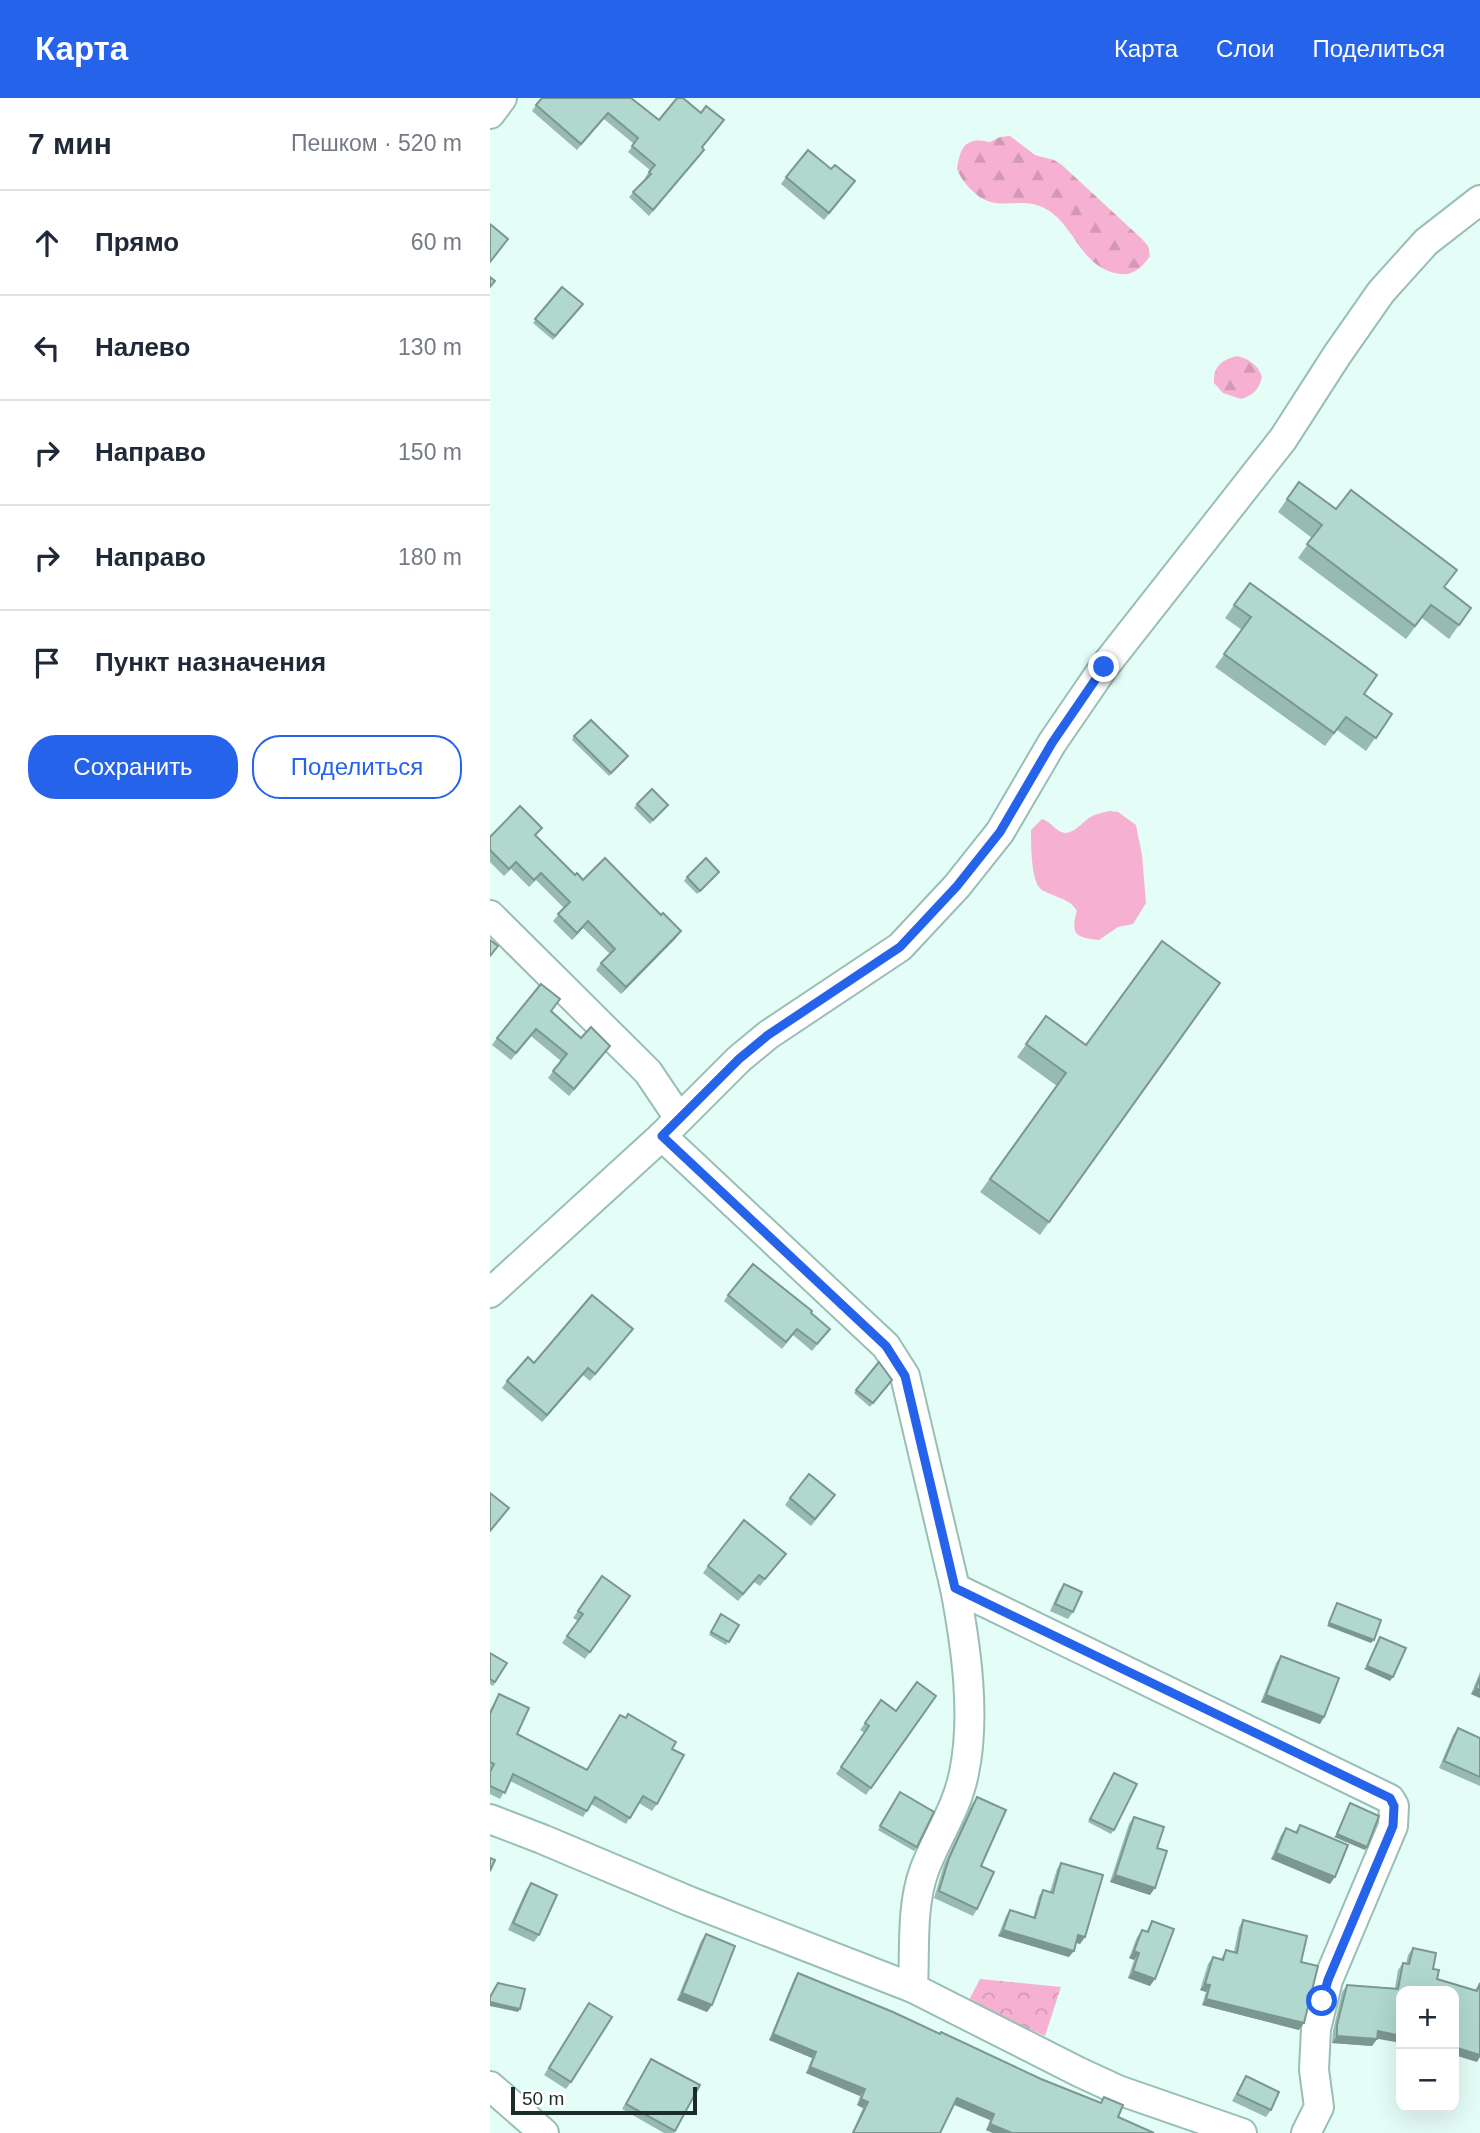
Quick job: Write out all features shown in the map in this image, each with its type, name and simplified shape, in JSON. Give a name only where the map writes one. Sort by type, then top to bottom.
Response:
[{"type":"street","points":[[490,114],[502,98]]},
{"type":"street","points":[[490,1293],[670,1127],[739,1059],[768,1035],[900,947],[957,886],[1000,832],[1052,743],[1104,667],[1283,439],[1381,292],[1426,242],[1480,200]]},
{"type":"street","points":[[490,915],[648,1072],[670,1127],[886,1346],[905,1376],[955,1588],[964,1638],[969,1729],[967,1754],[956,1804],[924,1871],[917,1895],[913,1987]]},
{"type":"street","points":[[955,1588],[1390,1798],[1394,1806],[1393,1826],[1328,1980],[1322,2001],[1316,2029],[1314,2070],[1319,2107],[1306,2133]]},
{"type":"street","points":[[490,1819],[689,1901],[913,1987],[1108,2085],[1242,2133]]},
{"type":"street","points":[[490,2086],[544,2133]]},
{"type":"green space","points":[[1010,136],[1035,155],[1062,165],[1142,239],[1148,246],[1150,256],[1141,267],[1125,274],[1106,270],[1086,255],[1064,224],[1044,208],[1027,203],[993,203],[971,189],[957,169],[962,149],[970,142],[990,142]]},
{"type":"green space","points":[[1237,356],[1252,363],[1262,377],[1255,391],[1241,399],[1223,393],[1214,383],[1215,372],[1220,365]]},
{"type":"green space","points":[[1118,812],[1136,825],[1142,855],[1146,903],[1133,924],[1118,927],[1099,940],[1080,936],[1074,925],[1077,911],[1072,905],[1039,887],[1034,876],[1031,830],[1042,819],[1066,833],[1099,813]]},
{"type":"green space","points":[[980,1979],[1061,1987],[1045,2036],[968,2002]]},
{"type":"building","points":[[542,98],[631,98],[659,120],[677,98],[683,98],[701,113],[706,106],[724,120],[702,147],[704,150],[653,210],[633,192],[651,174],[649,172],[655,165],[632,146],[638,138],[608,113],[581,144],[536,105]]},
{"type":"building","points":[[808,150],[831,169],[835,165],[855,181],[829,213],[786,177]]},
{"type":"building","points":[[490,224],[508,239],[490,262]]},
{"type":"building","points":[[562,287],[583,304],[555,336],[535,319]]},
{"type":"building","points":[[1299,482],[1336,509],[1351,490],[1457,570],[1444,587],[1471,608],[1459,625],[1431,605],[1415,626],[1307,544],[1322,525],[1287,499]]},
{"type":"building","points":[[1250,583],[1377,675],[1364,694],[1392,714],[1376,738],[1346,717],[1334,733],[1224,654],[1251,617],[1234,605]]},
{"type":"building","points":[[591,720],[628,756],[611,773],[574,736]]},
{"type":"building","points":[[652,789],[668,805],[653,820],[637,804]]},
{"type":"building","points":[[520,806],[542,828],[535,835],[575,875],[577,873],[583,880],[605,858],[661,915],[663,913],[681,931],[626,987],[601,963],[615,949],[588,921],[577,933],[558,914],[570,902],[541,873],[534,880],[516,862],[509,869],[490,850],[490,837]]},
{"type":"building","points":[[706,858],[719,872],[700,891],[687,877]]},
{"type":"building","points":[[490,940],[498,946],[490,956]]},
{"type":"building","points":[[1162,941],[1220,983],[1049,1222],[990,1179],[1066,1073],[1026,1044],[1046,1016],[1086,1045]]},
{"type":"building","points":[[541,984],[560,999],[551,1011],[581,1038],[591,1027],[610,1046],[574,1089],[553,1071],[567,1054],[536,1029],[516,1053],[497,1038]]},
{"type":"building","points":[[753,1264],[812,1311],[811,1313],[830,1329],[817,1344],[797,1329],[786,1342],[728,1295]]},
{"type":"building","points":[[592,1295],[633,1329],[595,1374],[588,1368],[547,1415],[507,1381],[528,1357],[534,1363]]},
{"type":"building","points":[[879,1362],[892,1380],[873,1403],[856,1390]]},
{"type":"building","points":[[809,1474],[835,1495],[815,1519],[790,1498]]},
{"type":"building","points":[[490,1493],[509,1508],[490,1531]]},
{"type":"building","points":[[744,1520],[786,1554],[765,1579],[759,1575],[743,1594],[708,1566]]},
{"type":"building","points":[[602,1576],[630,1596],[590,1652],[567,1636],[583,1614],[578,1611]]},
{"type":"building","points":[[1064,1584],[1082,1592],[1073,1612],[1055,1604]]},
{"type":"building","points":[[1337,1603],[1381,1620],[1374,1640],[1329,1623]]},
{"type":"building","points":[[721,1614],[739,1625],[729,1642],[711,1632]]},
{"type":"building","points":[[1380,1637],[1406,1648],[1393,1677],[1367,1666]]},
{"type":"building","points":[[490,1653],[507,1663],[495,1682],[490,1679]]},
{"type":"building","points":[[1281,1656],[1339,1678],[1324,1717],[1266,1695]]},
{"type":"building","points":[[917,1682],[936,1696],[871,1788],[841,1767],[869,1726],[865,1723],[881,1700],[896,1711]]},
{"type":"building","points":[[499,1694],[529,1708],[517,1734],[587,1770],[620,1715],[626,1718],[628,1714],[676,1742],[672,1749],[684,1755],[657,1804],[643,1796],[630,1818],[595,1797],[587,1811],[513,1774],[505,1793],[490,1786],[490,1772],[494,1764],[490,1762],[490,1714]]},
{"type":"building","points":[[1458,1728],[1480,1738],[1480,1777],[1444,1761]]},
{"type":"building","points":[[1114,1773],[1137,1784],[1114,1830],[1090,1819]]},
{"type":"building","points":[[900,1792],[934,1812],[917,1847],[880,1826]]},
{"type":"building","points":[[977,1797],[1006,1810],[981,1866],[994,1872],[977,1909],[939,1891],[949,1858]]},
{"type":"building","points":[[1350,1803],[1379,1816],[1367,1847],[1337,1834]]},
{"type":"building","points":[[1134,1817],[1164,1827],[1157,1848],[1167,1851],[1155,1888],[1115,1875]]},
{"type":"building","points":[[1300,1825],[1348,1845],[1335,1877],[1276,1853],[1286,1828],[1297,1833]]},
{"type":"building","points":[[490,1858],[495,1860],[490,1871]]},
{"type":"building","points":[[1061,1863],[1103,1875],[1085,1937],[1078,1935],[1074,1951],[1003,1930],[1010,1910],[1035,1918],[1043,1890],[1053,1893]]},
{"type":"building","points":[[531,1883],[557,1895],[539,1935],[513,1923]]},
{"type":"building","points":[[1243,1920],[1307,1936],[1301,1962],[1318,1966],[1304,2023],[1206,1999],[1210,1985],[1205,1984],[1213,1957],[1223,1960],[1226,1950],[1237,1953]]},
{"type":"building","points":[[1152,1921],[1174,1929],[1155,1979],[1133,1971],[1139,1953],[1134,1951],[1142,1930],[1148,1932]]},
{"type":"building","points":[[706,1934],[735,1946],[712,2005],[682,1993]]},
{"type":"building","points":[[1413,1948],[1436,1953],[1433,1969],[1439,1970],[1437,1979],[1477,1991],[1480,1983],[1480,2055],[1459,2049],[1459,1986],[1399,1986],[1403,1963],[1409,1964]]},
{"type":"building","points":[[798,1973],[940,2034],[941,2032],[1041,2079],[1101,2103],[1104,2097],[1123,2105],[1118,2117],[1154,2133],[1012,2133],[990,2124],[994,2114],[957,2098],[940,2133],[853,2133],[868,2102],[861,2099],[865,2089],[810,2067],[816,2052],[773,2034]]},
{"type":"building","points":[[498,1983],[525,1989],[520,2009],[490,2002]]},
{"type":"building","points":[[1347,1985],[1396,1989],[1396,2035],[1378,2031],[1377,2039],[1337,2036],[1337,2025]]},
{"type":"building","points":[[589,2003],[612,2017],[571,2082],[549,2068]]},
{"type":"building","points":[[651,2059],[700,2085],[675,2131],[626,2104]]},
{"type":"building","points":[[1246,2076],[1279,2092],[1271,2110],[1237,2094]]},
{"type":"route","points":[[1104,667],[1052,743],[1000,832],[957,886],[900,947],[768,1035],[739,1059],[662,1136],[886,1346],[899,1364],[905,1376],[955,1588],[1390,1798],[1394,1806],[1393,1826],[1344,1940],[1322,2001]]}]
